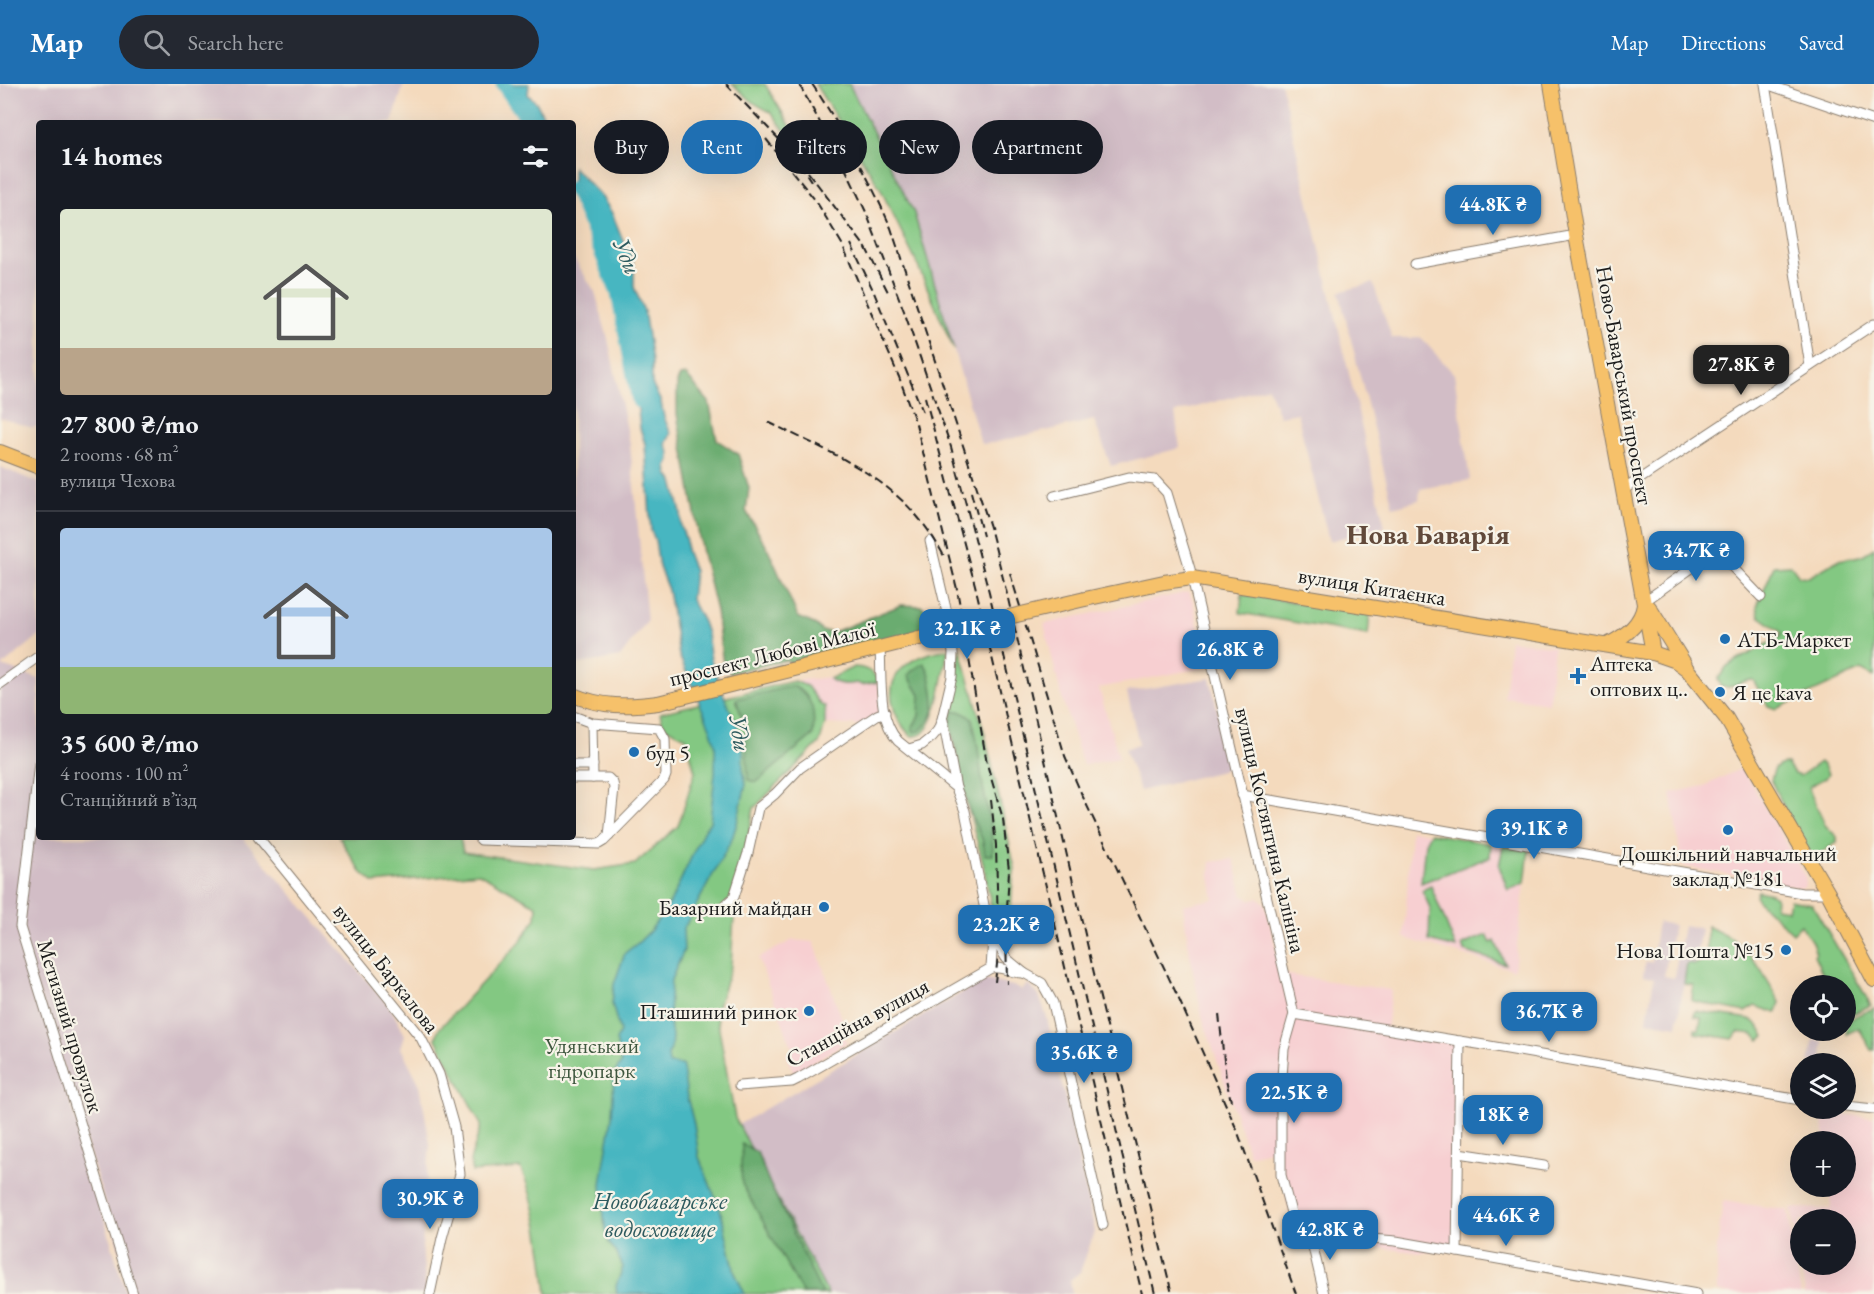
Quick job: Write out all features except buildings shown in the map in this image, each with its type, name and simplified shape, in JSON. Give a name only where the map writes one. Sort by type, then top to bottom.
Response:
[{"type":"main road","name":"Ново-Баварський проспект","points":[[1551,84],[1576,235],[1653,653]]},
{"type":"main road","points":[[0,452],[36,466]]},
{"type":"main road","name":"вулиця Китаєнка","points":[[1085,599],[1192,578],[1653,653]]},
{"type":"main road","name":"проспект Любові Малої","points":[[576,696],[598,704],[633,706],[658,702],[1085,599]]},
{"type":"main road","points":[[1607,645],[1618,640],[1640,620],[1645,602]]},
{"type":"main road","points":[[1645,602],[1687,669],[1726,718],[1828,892],[1874,980]]},
{"type":"main road","points":[[1653,653],[1676,661],[1687,669]]},
{"type":"street","points":[[1810,366],[1766,84],[1874,121]]},
{"type":"street","points":[[1415,264],[1576,235]]},
{"type":"street","points":[[1623,490],[1874,324]]},
{"type":"street","name":"вулиця Костянтина Калініна","points":[[1054,496],[1130,477],[1155,480],[1167,493],[1192,578],[1294,1014]]},
{"type":"street","points":[[1645,602],[1731,540]]},
{"type":"street","points":[[909,749],[922,745],[933,737],[942,719],[952,677],[953,652],[948,617],[930,541]]},
{"type":"street","points":[[1716,550],[1761,597]]},
{"type":"street","points":[[880,649],[885,712],[891,732],[956,788]]},
{"type":"street","points":[[0,684],[36,658]]},
{"type":"street","points":[[725,905],[734,897],[743,871],[758,808],[775,794],[794,772],[877,715],[885,712]]},
{"type":"street","points":[[481,840],[599,844],[609,837],[664,780],[666,774],[665,739],[659,728],[592,723],[576,717]]},
{"type":"street","points":[[942,719],[956,788],[965,811],[985,910],[993,937],[1006,958],[1024,973],[1042,983],[1053,1003],[1102,1225]]},
{"type":"street","points":[[592,723],[593,778]]},
{"type":"street","points":[[576,765],[593,765]]},
{"type":"street","points":[[576,778],[608,777],[613,783],[609,837]]},
{"type":"street","name":"Метизний провулок","points":[[36,789],[20,927],[133,1294]]},
{"type":"street","points":[[1242,795],[1802,893],[1828,892]]},
{"type":"street","name":"вулиця Баркалова","points":[[260,840],[422,1038],[439,1074],[454,1127],[460,1174],[442,1238],[430,1294]]},
{"type":"street","points":[[993,937],[991,968],[998,967],[1015,974],[1024,973]]},
{"type":"street","name":"Станційна вулиця","points":[[739,1086],[792,1082],[991,968]]},
{"type":"street","points":[[1697,1294],[1396,1241],[1310,1234],[1293,1220],[1281,1175],[1281,1091],[1284,1049],[1294,1014],[1790,1098]]},
{"type":"street","points":[[1457,1252],[1460,1041]]},
{"type":"street","points":[[1856,1107],[1874,1109]]},
{"type":"street","points":[[1459,1153],[1544,1166]]},
{"type":"street","points":[[1310,1234],[1324,1294]]},
{"type":"street","points":[[1627,1282],[1628,1294]]},
{"type":"shaded area","points":[[0,84],[404,84],[393,120],[36,120],[36,426],[33,428],[0,418]]},
{"type":"shaded area","points":[[849,84],[1281,84],[1385,527],[1329,541],[1297,413],[1279,416],[1268,387],[1175,413],[1180,448],[1111,466],[1094,420],[981,444],[914,213],[894,174],[960,174],[960,120],[879,120],[879,144]]},
{"type":"shaded area","points":[[576,262],[595,292],[608,339],[630,444],[647,621],[620,657],[576,663]]},
{"type":"shaded area","points":[[1373,283],[1392,338],[1421,338],[1454,374],[1470,480],[1420,489],[1419,500],[1393,507],[1339,292]]},
{"type":"shaded area","points":[[0,467],[36,482],[36,638],[2,666],[36,678],[36,840],[245,840],[390,1007],[405,1035],[401,1048],[420,1085],[430,1144],[422,1247],[426,1294],[133,1294],[34,974],[126,1294],[0,1294]]},
{"type":"shaded area","points":[[1188,592],[1193,601],[1207,667],[1099,688],[1119,758],[1083,765],[1061,695],[1044,624]]},
{"type":"shaded area","points":[[1510,640],[1554,647],[1549,703],[1504,697]]},
{"type":"shaded area","points":[[830,677],[829,679],[851,684],[862,685],[878,682],[885,712],[858,726],[825,724],[825,706],[821,706],[807,687],[794,681]]},
{"type":"shaded area","points":[[1210,678],[1230,764],[1222,771],[1140,791],[1125,749],[1139,744],[1127,692]]},
{"type":"shaded area","name":"Дошкільний навчальний заклад №181","points":[[1742,768],[1805,876],[1805,886],[1801,888],[1682,866],[1671,793],[1704,786]]},
{"type":"shaded area","points":[[1411,830],[1529,850],[1514,970],[1404,938]]},
{"type":"shaded area","points":[[1234,859],[1243,896],[1252,900],[1258,898],[1265,903],[1282,974],[1391,990],[1386,1031],[1458,1043],[1455,1249],[1420,1253],[1310,1239],[1292,1224],[1277,1148],[1249,1155],[1202,1016],[1183,905],[1214,899],[1210,876],[1211,862]]},
{"type":"shaded area","points":[[1658,922],[1673,925],[1664,976],[1674,978],[1683,925],[1701,928],[1695,964],[1687,963],[1677,1026],[1647,1021],[1654,978],[1643,976],[1645,962],[1652,962]]},
{"type":"shaded area","name":"Пташиний ринок","points":[[793,940],[814,942],[845,1027],[841,1030],[847,1042],[794,1073],[786,1054],[793,1050],[758,958]]},
{"type":"shaded area","points":[[986,980],[1022,990],[1028,984],[1039,996],[1047,1018],[1095,1231],[1080,1272],[1070,1280],[1072,1294],[828,1294],[738,1125]]},
{"type":"shaded area","points":[[1814,1041],[1823,1041],[1822,1053],[1811,1053]]},
{"type":"shaded area","points":[[1856,1116],[1874,1117],[1874,1294],[1805,1294],[1802,1275],[1856,1275],[1856,1209],[1831,1209],[1830,1197],[1856,1197],[1856,1131],[1824,1131],[1823,1119],[1856,1119]]},
{"type":"shaded area","points":[[1723,1201],[1788,1210],[1790,1275],[1798,1275],[1801,1294],[1717,1292],[1717,1248]]},
{"type":"green space","points":[[732,84],[765,84],[787,120],[777,120],[772,113],[754,103]]},
{"type":"green space","points":[[815,84],[849,84],[879,144],[879,174],[894,174],[914,213],[954,350],[917,264],[879,186],[867,167],[867,120],[838,120]]},
{"type":"green space","points":[[686,375],[709,402],[717,440],[738,454],[749,488],[746,511],[768,549],[798,617],[816,625],[822,631],[834,632],[901,605],[922,606],[933,618],[934,628],[793,665],[786,660],[730,673],[723,664],[716,611],[702,553],[677,414],[677,382],[680,376]]},
{"type":"green space","points":[[1874,548],[1874,677],[1861,670],[1776,709],[1768,706],[1753,680],[1730,687],[1721,687],[1718,679],[1727,666],[1780,637],[1781,632],[1759,616],[1757,606],[1774,566],[1791,565],[1799,576],[1809,577],[1838,560],[1861,556]]},
{"type":"green space","points":[[1242,594],[1370,614],[1368,635],[1240,613]]},
{"type":"green space","points":[[1237,641],[1240,658],[1227,661],[1223,645]]},
{"type":"green space","points":[[960,647],[985,735],[1015,869],[1010,924],[1004,940],[996,932],[983,862],[962,786],[948,713],[957,684]]},
{"type":"green space","points":[[948,649],[934,716],[924,732],[911,736],[895,711],[892,702],[893,683],[910,662],[926,654]]},
{"type":"green space","points":[[924,663],[931,679],[934,710],[920,731],[914,732],[912,728],[919,716],[920,695],[908,675]]},
{"type":"green space","points":[[854,667],[870,672],[878,679],[878,682],[862,685],[839,683],[829,679]]},
{"type":"green space","name":"Удянський гідропарк","points":[[794,681],[807,686],[821,705],[825,706],[825,724],[820,742],[754,808],[735,901],[731,966],[716,1012],[735,1118],[828,1294],[547,1294],[538,1229],[526,1181],[520,1168],[472,1172],[470,1161],[481,1125],[436,1039],[438,1030],[520,942],[536,918],[537,906],[479,873],[374,883],[361,872],[341,840],[461,840],[463,852],[594,870],[635,864],[678,826],[695,772],[686,737],[663,726],[660,713]]},
{"type":"green space","points":[[793,686],[805,695],[812,706],[813,735],[757,782],[748,780],[745,728],[736,699]]},
{"type":"green space","points":[[953,711],[960,711],[972,718],[991,827],[993,855],[985,855],[982,839],[968,808],[951,726]]},
{"type":"green space","points":[[1820,762],[1828,774],[1810,786],[1809,790],[1826,826],[1837,837],[1837,842],[1817,856],[1808,856],[1771,781],[1774,771],[1780,765],[1787,764],[1794,774],[1800,776]]},
{"type":"green space","points":[[1430,833],[1491,844],[1490,857],[1421,883],[1425,843]]},
{"type":"green space","points":[[1503,846],[1529,850],[1525,883],[1508,890],[1499,866]]},
{"type":"green space","points":[[1431,886],[1456,948],[1429,941],[1430,908],[1422,890]]},
{"type":"green space","points":[[1758,891],[1771,894],[1776,897],[1775,908],[1788,910],[1790,900],[1812,904],[1853,975],[1823,975],[1814,955],[1816,953],[1812,942],[1801,925],[1793,933],[1758,901],[1756,896]]},
{"type":"green space","points":[[1707,926],[1732,939],[1753,959],[1780,1002],[1777,1013],[1755,1006],[1745,1012],[1692,1001],[1693,985],[1684,984],[1687,963],[1695,964],[1707,960]]},
{"type":"green space","points":[[1487,935],[1491,943],[1495,941],[1505,964],[1464,951],[1462,945]]},
{"type":"green space","points":[[1856,979],[1871,1005],[1856,1012]]},
{"type":"green space","points":[[1874,1008],[1874,1050],[1871,1050],[1859,1028],[1856,1029],[1856,1016]]},
{"type":"green space","points":[[1695,1011],[1750,1019],[1756,1023],[1765,1036],[1760,1040],[1753,1034],[1738,1032],[1733,1039],[1695,1033],[1695,1029],[1699,1030],[1701,1017],[1694,1016]]},
{"type":"green space","points":[[742,1144],[757,1152],[822,1294],[803,1294],[742,1184]]},
{"type":"water","points":[[506,84],[529,84],[528,95],[536,102],[545,120],[533,120]]},
{"type":"water","name":"Новобаварське водосховище","points":[[576,170],[602,197],[612,213],[634,266],[634,287],[644,311],[652,361],[652,384],[661,402],[671,434],[666,444],[670,453],[667,466],[681,513],[686,550],[694,571],[691,599],[703,622],[711,660],[743,738],[743,768],[746,784],[737,823],[732,839],[683,930],[684,950],[671,980],[669,1017],[672,1036],[668,1055],[669,1064],[682,1065],[683,1068],[699,1157],[721,1212],[735,1273],[745,1294],[617,1294],[616,1286],[623,1267],[609,1243],[605,1229],[601,1184],[612,1117],[614,1074],[621,1063],[616,1040],[620,1032],[612,1004],[614,984],[625,953],[650,931],[670,903],[703,832],[710,822],[715,773],[715,744],[679,655],[668,590],[659,567],[655,540],[651,531],[645,444],[640,428],[631,351],[603,253],[587,211],[576,191]]},
{"type":"waterway","name":"Уди","points":[[503,84],[528,120]]},
{"type":"waterway","name":"Уди","points":[[576,192],[618,293],[639,401]]},
{"type":"railway","points":[[726,84],[795,156],[811,181]]},
{"type":"railway","points":[[799,84],[866,212],[904,311],[951,447],[989,592],[1155,1294]]},
{"type":"railway","points":[[812,84],[855,154],[891,228],[990,527],[1092,965],[1172,1294]]},
{"type":"railway","points":[[766,139],[816,201],[842,244],[899,377],[916,424],[957,589],[987,764],[1003,819],[1009,870],[1006,929],[1007,984]]},
{"type":"railway","points":[[810,174],[866,248],[889,294]]},
{"type":"railway","points":[[851,244],[873,290],[923,412]]},
{"type":"railway","points":[[925,397],[975,585],[1142,1294]]},
{"type":"railway","points":[[768,422],[846,461],[891,491],[911,509],[945,558]]},
{"type":"railway","points":[[971,492],[983,536]]},
{"type":"railway","points":[[1010,573],[1065,756],[1177,995],[1237,1130],[1296,1294]]},
{"type":"railway","points":[[991,800],[996,845],[998,928]]},
{"type":"railway","points":[[995,982],[998,955]]},
{"type":"railway","points":[[1219,1014],[1226,1079],[1231,1101]]},
{"type":"place","name":"АТБ-Маркет","points":[[1725,639]]},
{"type":"place","name":"Аптека оптових ц‥","points":[[1578,676]]},
{"type":"place","name":"Я це kava","points":[[1720,692]]},
{"type":"place","name":"буд 5","points":[[634,752]]},
{"type":"place","name":"Дошкільний навчальний заклад №181","points":[[1728,830]]},
{"type":"place","name":"Базарний майдан","points":[[824,907]]},
{"type":"place","name":"Нова Пошта №15","points":[[1786,950]]},
{"type":"place","name":"Пташиний ринок","points":[[809,1011]]},
{"type":"district","name":"Нова Баварія","points":[[1428,534]]}]
